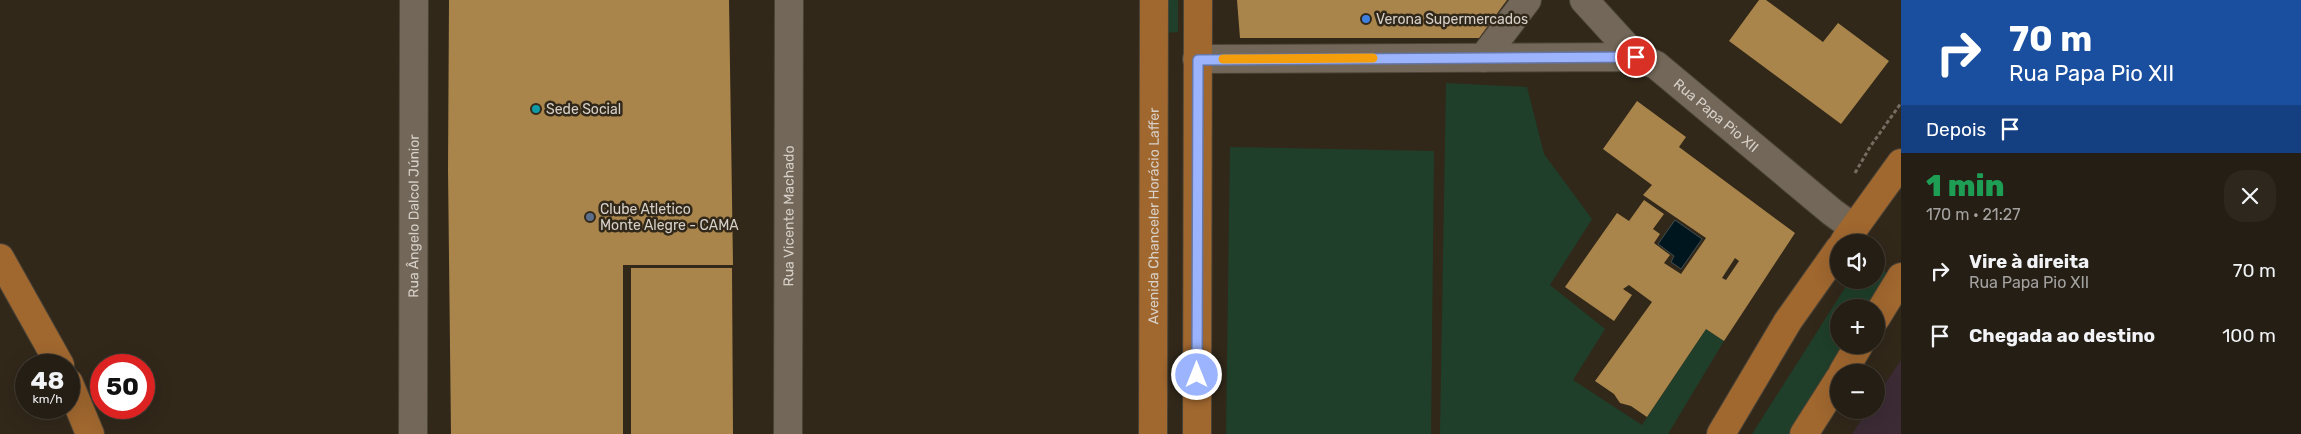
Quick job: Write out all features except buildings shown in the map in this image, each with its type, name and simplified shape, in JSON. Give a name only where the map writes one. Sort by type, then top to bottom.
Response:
[{"type":"main road","name":"Avenida Chanceler Horácio Laffer","points":[[1153,434],[1154,0]]},
{"type":"main road","points":[[1196,434],[1198,0]]},
{"type":"main road","points":[[1849,234],[1901,163]]},
{"type":"main road","points":[[0,258],[54,354]]},
{"type":"main road","points":[[1721,434],[1788,321],[1830,261]]},
{"type":"main road","points":[[1885,303],[1901,277]]},
{"type":"main road","points":[[1804,434],[1830,393]]},
{"type":"main road","points":[[80,410],[90,434]]},
{"type":"street","name":"Rua Ângelo Dalcol Júnior","points":[[413,434],[414,0]]},
{"type":"street","name":"Rua Vicente Machado","points":[[788,434],[790,0]]},
{"type":"street","points":[[1483,58],[1527,0]]},
{"type":"street","points":[[1584,0],[1636,57]]},
{"type":"street","name":"Rua Papa Pio XII","points":[[1198,60],[1636,57],[1656,65],[1832,212],[1842,234]]},
{"type":"path","points":[[1832,212],[1870,147],[1901,103]]},
{"type":"shaded area","points":[[1901,360],[1901,434],[1852,434],[1862,419],[1885,419],[1885,384]]},
{"type":"green space","points":[[1166,0],[1178,0],[1178,32],[1165,33]]},
{"type":"green space","points":[[1446,83],[1527,87],[1544,154],[1592,219],[1550,285],[1605,329],[1573,380],[1642,425],[1706,329],[1724,341],[1668,434],[1440,434]]},
{"type":"green space","points":[[1230,147],[1434,151],[1431,434],[1226,434]]},
{"type":"green space","points":[[1844,289],[1879,289],[1874,299],[1838,299]]},
{"type":"green space","points":[[1830,311],[1830,354],[1840,354],[1834,364],[1830,364],[1830,370],[1789,434],[1752,434]]},
{"type":"water","points":[[1675,220],[1702,239],[1681,269],[1671,262],[1674,256],[1658,244]]},
{"type":"slow traffic","points":[[1223,59],[1373,58]]},
{"type":"place","name":"Verona Supermercados","points":[[1366,19]]},
{"type":"place","name":"Sede Social","points":[[536,109]]},
{"type":"place","name":"Clube Atletico Monte Alegre - CAMA","points":[[590,217]]},
{"type":"route","points":[[1197,375],[1198,60],[1636,57]]}]
